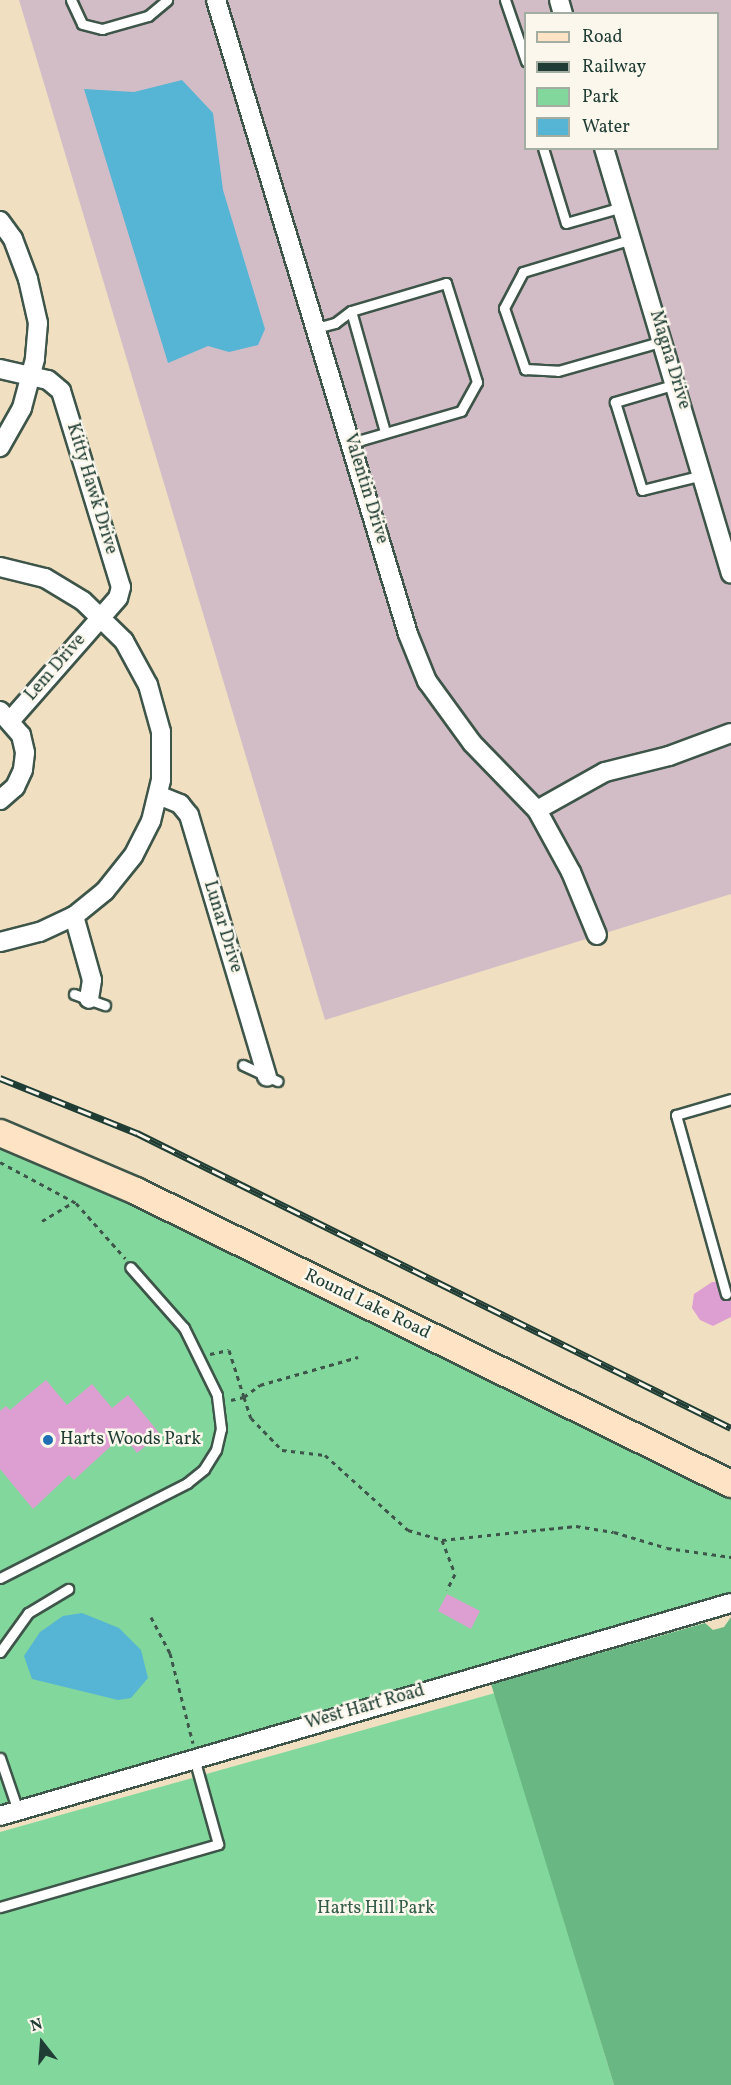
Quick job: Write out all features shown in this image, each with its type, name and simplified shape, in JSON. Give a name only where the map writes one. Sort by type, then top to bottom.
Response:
[{"type":"main road","name":"Round Lake Road","points":[[0,1133],[147,1197],[731,1484]]},
{"type":"street","name":"Valentin Drive","points":[[216,0],[408,634],[427,681],[472,743],[537,810],[571,872],[597,935]]},
{"type":"street","name":"Magna Drive","points":[[605,150],[704,475],[731,573]]},
{"type":"street","points":[[0,221],[13,239],[28,279],[38,323],[22,408],[0,447]]},
{"type":"street","name":"Kitty Hawk Drive","points":[[0,369],[48,380],[61,391],[121,587],[118,598],[102,617]]},
{"type":"street","points":[[0,567],[45,578],[102,617],[124,641],[148,685],[161,732],[158,795],[151,821],[133,856],[105,891],[74,916],[39,932],[0,942]]},
{"type":"street","name":"Lem Drive","points":[[0,800],[15,787],[23,770],[25,753],[21,735],[6,716],[102,617]]},
{"type":"street","points":[[537,810],[605,772],[669,756],[731,733]]},
{"type":"street","name":"Lunar Drive","points":[[158,795],[180,804],[189,815],[273,1079]]},
{"type":"street","points":[[74,916],[92,980],[89,999]]},
{"type":"street","name":"West Hart Road","points":[[9,1813],[193,1750],[731,1603]]},
{"type":"lane","points":[[71,0],[82,24],[102,29],[148,16],[167,0]]},
{"type":"lane","points":[[505,0],[524,58]]},
{"type":"lane","points":[[544,150],[566,223],[622,207]]},
{"type":"lane","points":[[632,239],[523,272],[504,308],[525,369],[558,371],[663,341]]},
{"type":"lane","points":[[316,328],[335,322],[351,311],[446,283],[477,382],[461,411],[351,442]]},
{"type":"lane","points":[[351,311],[385,432]]},
{"type":"lane","points":[[676,384],[615,402],[635,468],[642,490],[704,475]]},
{"type":"lane","points":[[243,1065],[273,1079]]},
{"type":"lane","points":[[726,1294],[676,1115],[731,1099]]},
{"type":"lane","points":[[0,1578],[166,1493],[204,1469],[216,1450],[221,1429],[218,1395],[184,1328],[130,1267]]},
{"type":"lane","points":[[0,1652],[28,1613],[68,1589]]},
{"type":"lane","points":[[0,1907],[218,1844],[193,1750]]},
{"type":"lane","points":[[0,1758],[9,1813]]},
{"type":"path","points":[[0,1162],[74,1202],[117,1245],[130,1267]]},
{"type":"path","points":[[42,1221],[74,1202]]},
{"type":"path","points":[[210,1354],[229,1350],[255,1424],[282,1450],[325,1455],[408,1530],[442,1540],[576,1526],[614,1532],[667,1548],[731,1557]]},
{"type":"path","points":[[231,1400],[244,1398],[260,1385],[358,1357]]},
{"type":"path","points":[[442,1540],[454,1574],[447,1590]]},
{"type":"path","points":[[151,1617],[170,1653],[193,1750]]},
{"type":"shaded area","points":[[19,0],[731,0],[731,894],[325,1020]]},
{"type":"green space","name":"Harts Woods Park","points":[[0,1140],[731,1486],[731,1605],[0,1814]]},
{"type":"green space","points":[[731,1617],[731,2085],[614,2085],[491,1684],[705,1623],[713,1630],[724,1627]]},
{"type":"green space","name":"Harts Hill Park","points":[[495,1693],[614,2085],[0,2085],[0,1832]]},
{"type":"water","points":[[182,80],[213,113],[223,190],[265,329],[258,345],[229,352],[208,346],[168,363],[84,89],[134,92]]},
{"type":"water","points":[[82,1613],[119,1628],[141,1650],[148,1678],[131,1698],[118,1700],[32,1679],[24,1656],[40,1632],[63,1616]]},
{"type":"building","points":[[712,1282],[716,1282],[722,1299],[731,1298],[731,1317],[713,1326],[700,1320],[692,1308],[694,1294]]},
{"type":"building","points":[[46,1380],[67,1405],[92,1384],[112,1408],[128,1395],[160,1434],[137,1453],[123,1435],[74,1480],[69,1475],[33,1509],[0,1469],[0,1411],[6,1406],[10,1410]]},
{"type":"building","points":[[447,1594],[480,1611],[471,1629],[438,1611]]},
{"type":"railway","points":[[0,1078],[137,1133],[731,1428]]},
{"type":"place","name":"Harts Woods Park","points":[[48,1440]]}]
